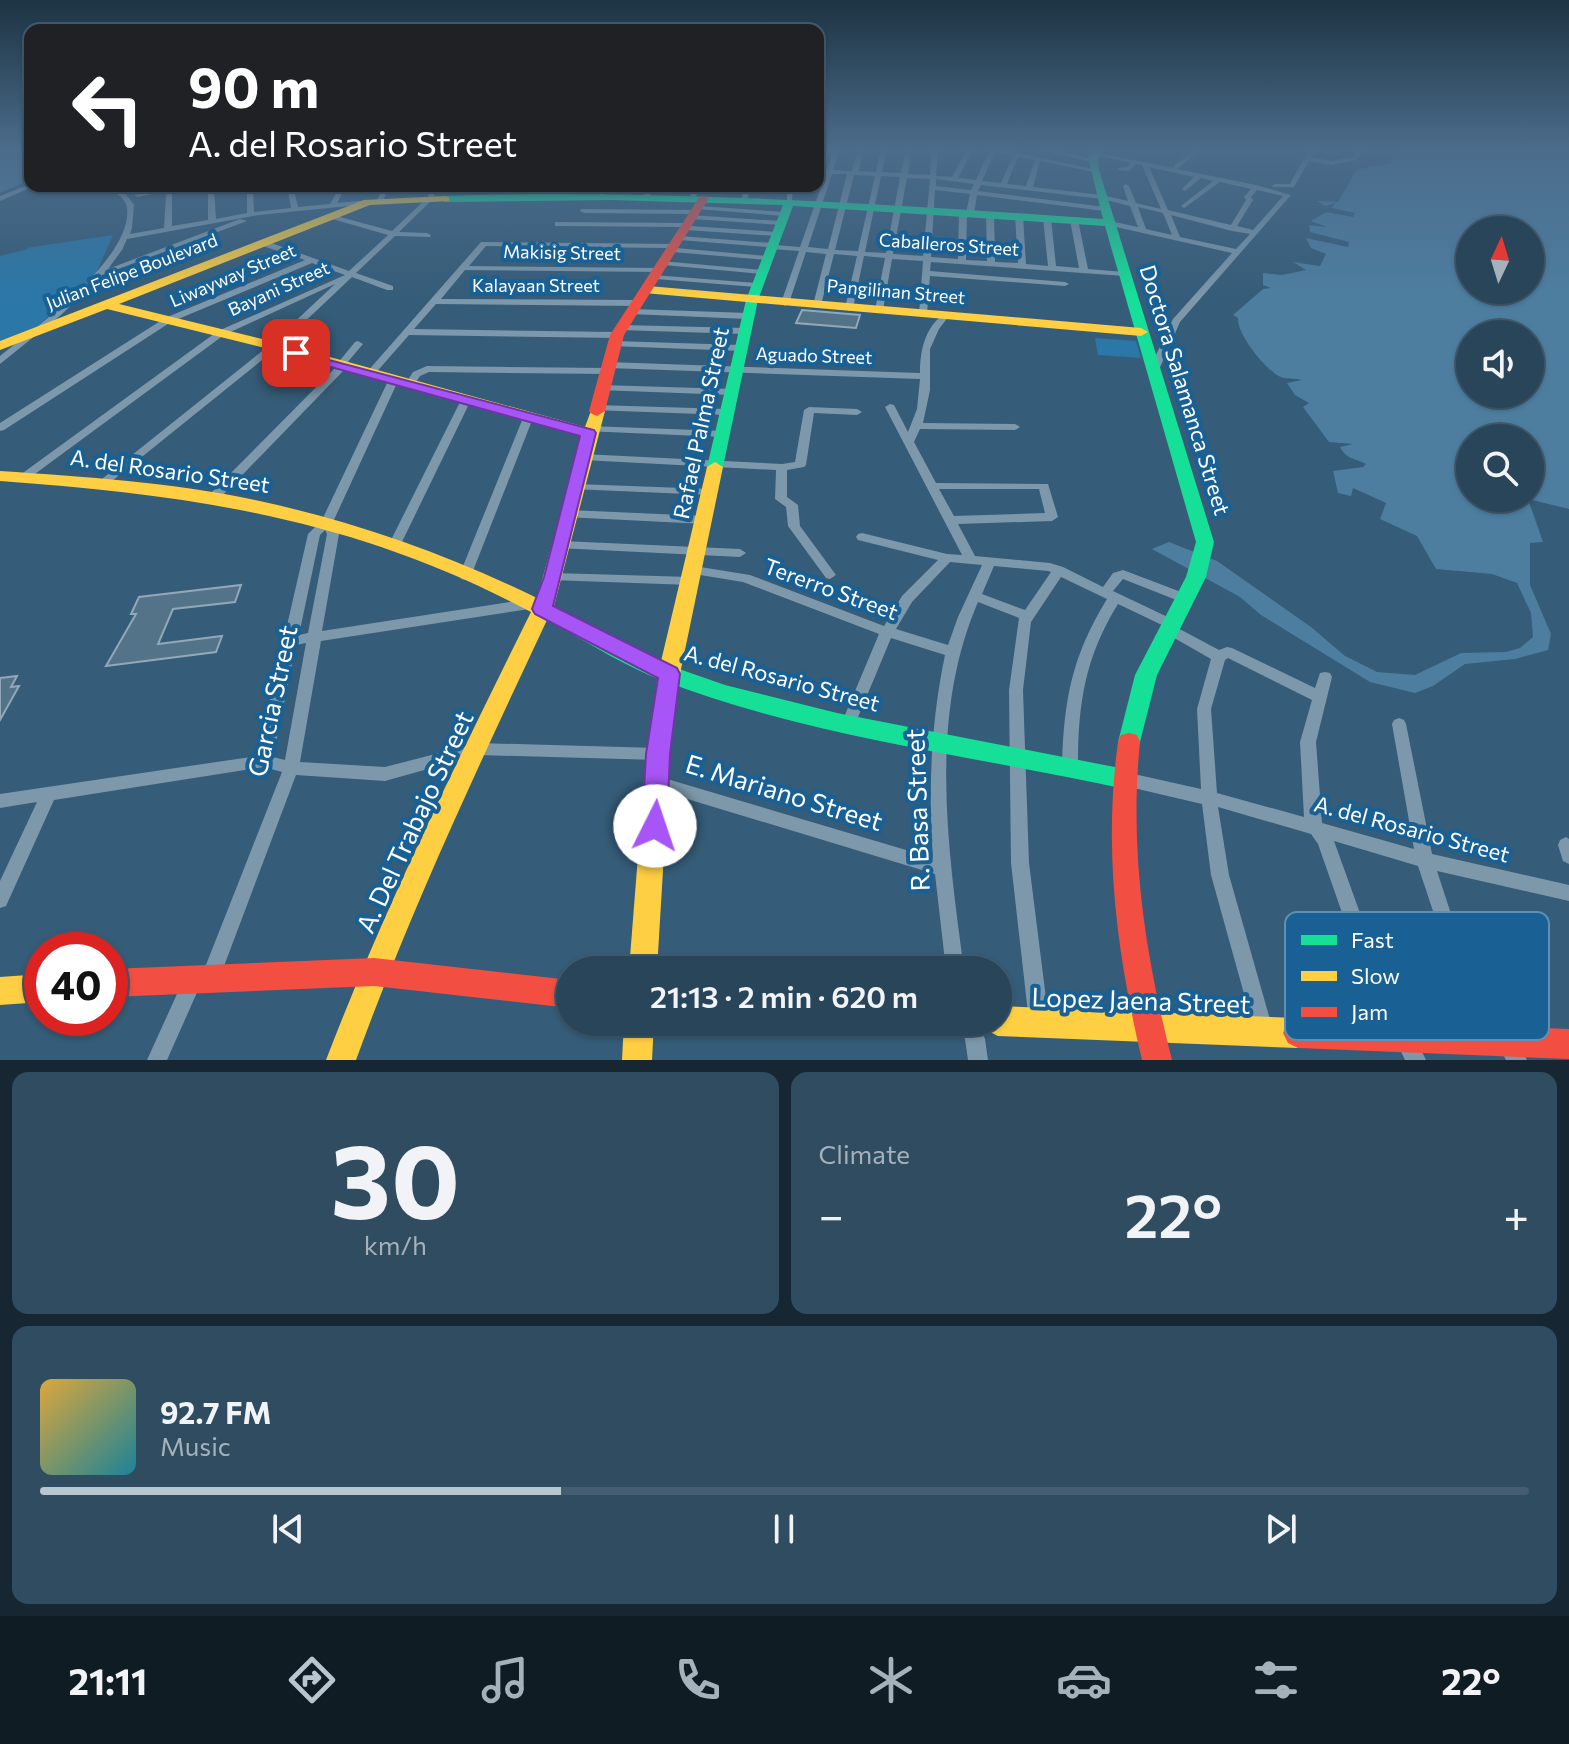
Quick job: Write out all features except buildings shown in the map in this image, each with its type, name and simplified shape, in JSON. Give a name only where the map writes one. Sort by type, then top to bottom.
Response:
[{"type":"street","points":[[0,361],[103,273],[124,237],[131,208],[122,198]]},
{"type":"street","points":[[168,229],[169,198]]},
{"type":"street","points":[[211,198],[212,221]]},
{"type":"street","points":[[250,198],[251,215]]},
{"type":"street","points":[[293,198],[295,208]]},
{"type":"street","points":[[333,210],[338,198]]},
{"type":"street","name":"Julian Felipe Boulevard","points":[[0,346],[263,243],[333,210],[370,198]]},
{"type":"street","points":[[103,483],[274,346],[394,234],[426,198]]},
{"type":"street","name":"Julian Felipe Boulevard","points":[[653,198],[675,242]]},
{"type":"street","points":[[675,242],[738,198]]},
{"type":"street","points":[[748,198],[767,261]]},
{"type":"street","points":[[785,303],[819,198]]},
{"type":"street","points":[[817,305],[846,198]]},
{"type":"street","points":[[849,308],[874,198]]},
{"type":"street","points":[[879,310],[900,198]]},
{"type":"street","points":[[923,314],[931,198]]},
{"type":"street","points":[[962,262],[967,213],[972,198]]},
{"type":"street","points":[[1024,198],[1106,209]]},
{"type":"street","points":[[1086,198],[1143,231],[1237,252]]},
{"type":"street","name":"Doctora Salamanca Street","points":[[1104,198],[1141,332],[1203,531],[1204,552],[1195,580],[1168,625],[1146,675],[1134,719],[1125,779],[1127,893],[1147,1025],[1157,1060]]},
{"type":"street","points":[[1131,198],[1143,231]]},
{"type":"street","points":[[1159,198],[1177,238]]},
{"type":"street","points":[[1184,206],[1194,198]]},
{"type":"street","points":[[1232,229],[1249,198]]},
{"type":"street","points":[[1153,372],[1172,326],[1285,198]]},
{"type":"street","points":[[818,203],[1074,220],[1106,209],[1134,206],[1256,233]]},
{"type":"street","points":[[407,332],[618,335],[767,261],[818,203]]},
{"type":"street","points":[[124,237],[295,208],[333,210],[394,234],[427,235]]},
{"type":"street","points":[[584,211],[675,242],[767,261]]},
{"type":"street","points":[[103,273],[269,212]]},
{"type":"street","points":[[990,214],[991,264]]},
{"type":"street","points":[[1019,216],[1022,267]]},
{"type":"street","points":[[1047,218],[1052,269]]},
{"type":"street","points":[[1074,220],[1084,271]]},
{"type":"street","points":[[558,224],[675,242],[767,261]]},
{"type":"street","points":[[370,374],[484,244],[675,242],[767,261]]},
{"type":"street","points":[[675,242],[767,261]]},
{"type":"street","name":"Pangilinan Street","points":[[675,242],[767,261],[785,303],[1141,332]]},
{"type":"street","name":"Caballeros Street","points":[[675,242],[767,261],[802,250],[1125,274]]},
{"type":"street","name":"Makisig Street","points":[[463,268],[675,242]]},
{"type":"street","name":"Kalayaan Street","points":[[434,301],[675,242]]},
{"type":"street","name":"A. Del Trabajo Street","points":[[340,1060],[374,972],[432,839],[478,749],[536,606],[554,577],[589,431],[618,335],[675,242]]},
{"type":"street","points":[[263,243],[390,288]]},
{"type":"street","name":"Liwayway Street","points":[[0,428],[168,320],[310,261]]},
{"type":"street","points":[[618,335],[767,261]]},
{"type":"street","name":"Rafael Palma Street","points":[[644,956],[658,754],[669,674],[736,369],[767,261]]},
{"type":"street","points":[[926,273],[1065,284]]},
{"type":"street","name":"Bayani Street","points":[[24,477],[221,333],[350,274]]},
{"type":"street","points":[[104,304],[274,346],[465,402],[589,431],[723,434]]},
{"type":"street","points":[[910,440],[924,401],[923,352],[928,338],[945,316]]},
{"type":"street","points":[[214,497],[342,366],[358,344]]},
{"type":"street","points":[[401,384],[427,369],[605,375],[732,392]]},
{"type":"street","name":"Aguado Street","points":[[605,375],[736,369],[923,376]]},
{"type":"street","name":"Garcia Street","points":[[264,761],[314,534],[327,522],[401,384]]},
{"type":"street","points":[[394,546],[465,402]]},
{"type":"street","points":[[890,407],[971,560]]},
{"type":"street","points":[[596,408],[727,412]]},
{"type":"street","points":[[583,457],[782,467],[800,465],[809,410],[857,412]]},
{"type":"street","points":[[465,576],[528,418]]},
{"type":"street","points":[[916,426],[1015,427]]},
{"type":"street","points":[[782,467],[781,499],[792,505],[794,526],[830,575]]},
{"type":"street","name":"A. del Rosario Street","points":[[0,476],[103,483],[214,497],[327,522],[394,546],[536,606],[669,674],[849,722],[1070,765],[1209,798],[1425,860],[1569,893]]},
{"type":"street","points":[[932,486],[1044,486],[1052,517],[951,520]]},
{"type":"street","points":[[576,487],[711,492]]},
{"type":"street","points":[[569,514],[705,520]]},
{"type":"street","name":"Garcia Street","points":[[157,1060],[203,976],[291,768],[333,534],[327,522]]},
{"type":"street","points":[[862,537],[947,558],[1059,570],[1168,625],[1219,657]]},
{"type":"street","points":[[562,545],[740,553]]},
{"type":"street","points":[[849,722],[887,632],[907,599],[947,558]]},
{"type":"street","name":"R. Basa Street","points":[[953,956],[942,868],[939,741],[953,652],[990,561]]},
{"type":"street","points":[[1039,1022],[1020,863],[1015,755],[1018,656],[1026,615],[1059,570]]},
{"type":"street","points":[[1070,765],[1071,704],[1081,659],[1117,576],[1123,574],[1184,598]]},
{"type":"street","name":"Tererro Street","points":[[554,577],[692,575],[745,578],[887,632],[953,652]]},
{"type":"street","points":[[975,596],[1026,615]]},
{"type":"street","points":[[290,641],[536,606]]},
{"type":"street","points":[[1263,1032],[1220,875],[1209,798],[1204,709],[1219,657],[1227,652],[1317,696]]},
{"type":"street","points":[[1325,677],[1317,696],[1308,742],[1312,823],[1325,840],[1351,912]]},
{"type":"street","points":[[1399,724],[1425,860],[1442,912]]},
{"type":"street","points":[[0,801],[264,761],[291,768],[385,774],[478,749],[658,754]]},
{"type":"street","name":"E. Mariano Street","points":[[657,783],[942,868]]},
{"type":"street","points":[[0,900],[49,793]]},
{"type":"street","points":[[128,982],[203,976],[374,972],[556,992]]},
{"type":"street","points":[[0,991],[24,989]]},
{"type":"street","name":"Lopez Jaena Street","points":[[1012,1021],[1285,1033]]},
{"type":"street","points":[[637,1060],[638,1036]]},
{"type":"street","points":[[974,1036],[978,1060]]},
{"type":"street","points":[[1406,1040],[1416,1060]]},
{"type":"street","name":"Lopez Jaena Street","points":[[1439,1040],[1569,1044]]},
{"type":"street","points":[[1507,1042],[1517,1060]]},
{"type":"shaded area","points":[[1569,198],[1569,509],[1544,503],[1544,424],[1456,424],[1456,512],[1533,512],[1543,542],[1530,543],[1530,585],[1551,634],[1548,650],[1515,659],[1465,664],[1433,686],[1415,693],[1370,682],[1261,615],[1240,597],[1152,549],[1169,542],[1217,561],[1311,627],[1345,656],[1377,672],[1415,675],[1461,653],[1506,652],[1520,648],[1533,637],[1531,613],[1517,583],[1492,574],[1436,569],[1417,536],[1380,519],[1386,503],[1353,488],[1351,496],[1338,493],[1333,471],[1366,464],[1348,457],[1340,447],[1353,444],[1329,442],[1303,407],[1309,403],[1295,395],[1287,383],[1302,380],[1282,378],[1271,371],[1252,349],[1238,318],[1233,315],[1263,289],[1271,288],[1263,285],[1263,273],[1282,275],[1306,270],[1293,262],[1320,266],[1326,254],[1311,248],[1306,238],[1348,247],[1349,242],[1310,232],[1309,225],[1327,227],[1311,221],[1326,212],[1353,217],[1355,213],[1332,208],[1335,203],[1325,206],[1317,201]]},
{"type":"shaded area","points":[[113,235],[95,276],[34,329],[0,342],[0,256],[29,249],[26,248]]},
{"type":"shaded area","points":[[1095,338],[1136,341],[1141,358],[1098,355]]},
{"type":"traffic: fast","points":[[445,199],[467,198]]},
{"type":"traffic: fast","points":[[705,198],[1110,223]]},
{"type":"traffic: fast","points":[[1102,198],[1205,542],[1196,577],[1146,675],[1129,742]]},
{"type":"traffic: fast","points":[[715,467],[752,300],[790,201]]},
{"type":"traffic: fast","points":[[565,621],[668,674],[723,693],[837,722],[1125,779]]},
{"type":"traffic: slow","points":[[0,346],[368,202],[445,199]]},
{"type":"traffic: slow","points":[[648,290],[1141,332]]},
{"type":"traffic: slow","points":[[104,304],[274,346],[588,433]]},
{"type":"traffic: slow","points":[[341,1060],[374,972],[432,839],[546,602],[597,411]]},
{"type":"traffic: slow","points":[[644,956],[658,754],[669,674],[715,467]]},
{"type":"traffic: slow","points":[[0,476],[159,490],[293,514],[373,538],[452,567],[565,621]]},
{"type":"traffic: slow","points":[[0,991],[24,989]]},
{"type":"traffic: slow","points":[[1012,1022],[1285,1032]]},
{"type":"traffic: slow","points":[[637,1060],[638,1036]]},
{"type":"traffic: jam","points":[[597,411],[617,335],[704,198]]},
{"type":"traffic: jam","points":[[1129,742],[1122,822],[1126,902],[1139,982],[1157,1060]]},
{"type":"traffic: jam","points":[[128,982],[374,972],[556,992]]},
{"type":"traffic: jam","points":[[1470,1040],[1569,1044]]},
{"type":"route","points":[[296,353],[588,433],[554,577],[542,609],[669,674],[658,754],[655,826]]}]
